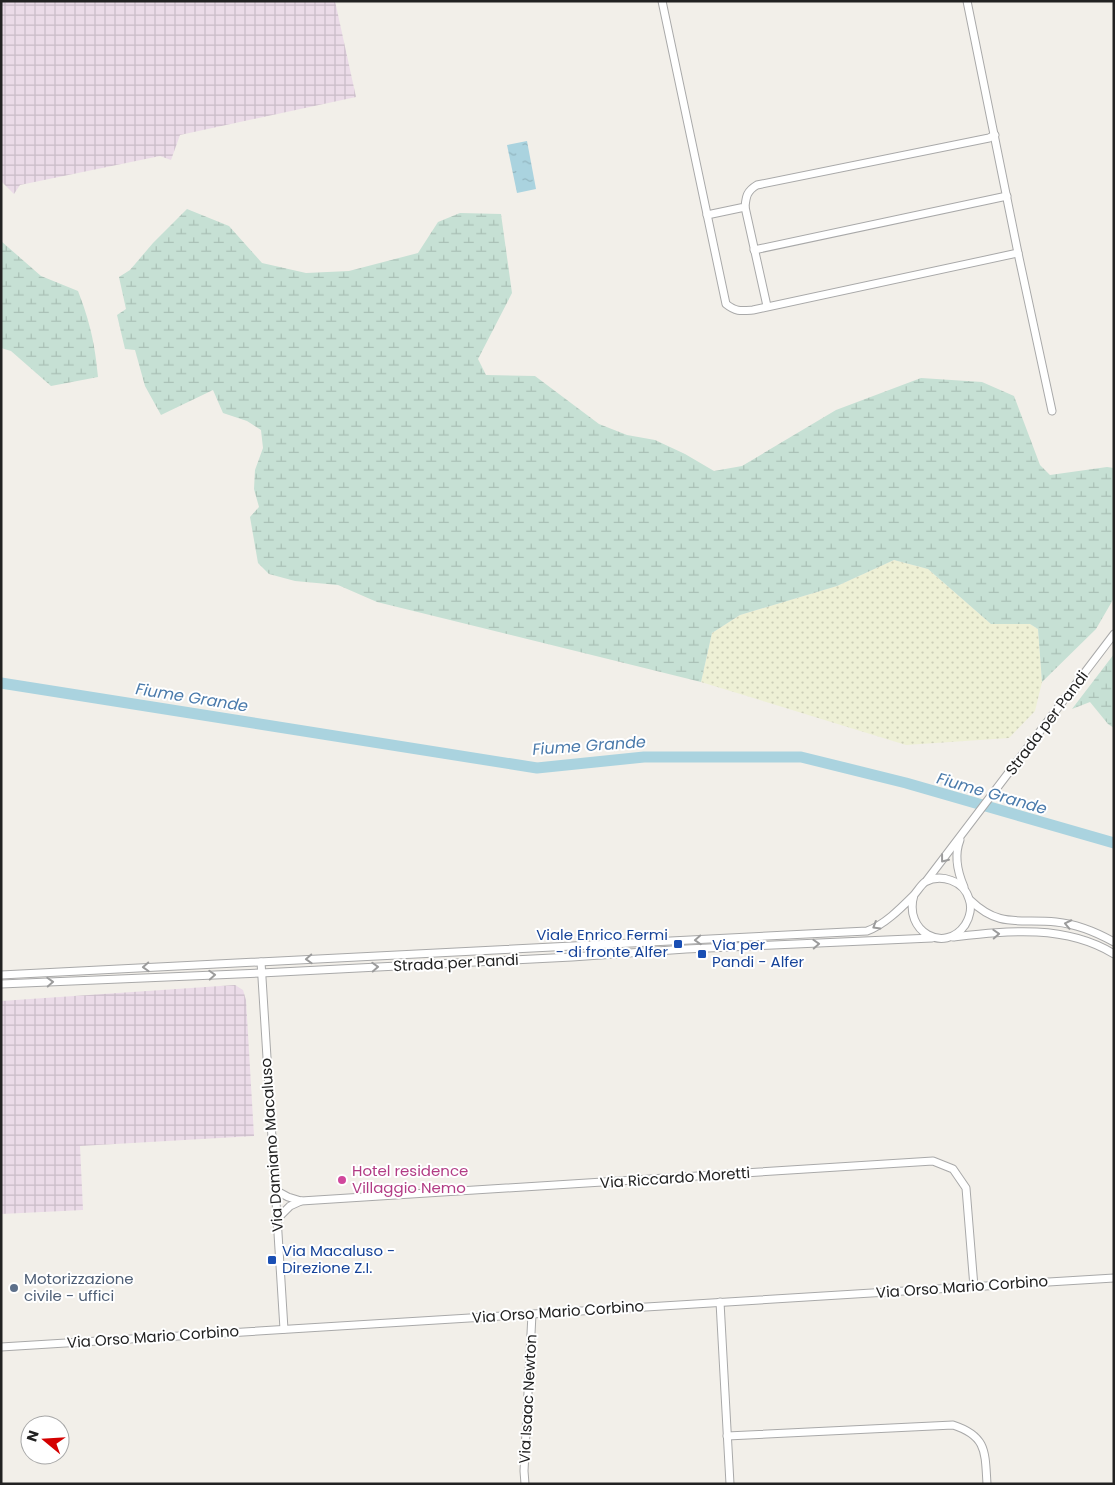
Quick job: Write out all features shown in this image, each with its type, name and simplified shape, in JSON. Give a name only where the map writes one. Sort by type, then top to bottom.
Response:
[{"type":"street","points":[[662,1],[726,304],[733,310],[740,312],[1018,253]]},
{"type":"street","points":[[967,1],[1052,411]]},
{"type":"street","points":[[767,306],[745,207],[748,190],[757,185],[862,165],[989,138],[995,135]]},
{"type":"street","points":[[754,250],[1007,196]]},
{"type":"street","points":[[707,215],[745,207]]},
{"type":"street","name":"Strada per Pandi","points":[[1,974],[867,931],[876,928],[925,883],[1114,634]]},
{"type":"street","points":[[962,835],[957,857],[961,879],[970,900],[984,912],[1002,920],[1065,924],[1089,930],[1114,942]]},
{"type":"street","points":[[925,883],[932,879],[942,878],[960,885],[966,892]]},
{"type":"street","points":[[914,895],[911,904],[914,920],[918,928],[925,933],[944,937],[962,929],[968,920],[970,900]]},
{"type":"street","name":"Strada per Pandi","points":[[1,984],[261,973],[1037,931],[1075,936],[1114,954]]},
{"type":"street","name":"Via Damiano Macaluso","points":[[260,962],[284,1329]]},
{"type":"street","name":"Via Riccardo Moretti","points":[[275,1190],[301,1201],[933,1160],[953,1169],[966,1188],[974,1286]]},
{"type":"street","points":[[277,1219],[290,1206],[301,1201]]},
{"type":"street","name":"Via Orso Mario Corbino","points":[[1,1347],[1114,1278]]},
{"type":"street","points":[[720,1302],[730,1484]]},
{"type":"street","name":"Via Isaac Newton","points":[[525,1484],[524,1471],[532,1314]]},
{"type":"street","points":[[727,1436],[953,1425],[973,1433],[979,1440],[985,1457],[987,1484]]},
{"type":"shaded area","points":[[1,1],[335,1],[356,97],[180,135],[171,160],[160,156],[20,185],[14,194],[1,181]]},
{"type":"shaded area","points":[[235,985],[243,990],[246,1000],[254,1136],[80,1146],[83,1210],[1,1214],[1,1001]]},
{"type":"green space","points":[[187,209],[229,226],[262,263],[306,273],[349,271],[418,253],[438,222],[460,213],[501,214],[512,293],[478,359],[486,375],[535,376],[599,424],[627,435],[655,440],[685,454],[714,471],[742,466],[836,410],[921,378],[982,382],[1014,396],[1040,465],[1050,475],[1107,467],[1114,468],[1114,598],[1096,629],[1042,682],[1038,629],[1030,624],[991,624],[928,569],[894,560],[837,586],[740,615],[712,633],[701,682],[377,602],[338,585],[295,581],[269,574],[258,563],[250,517],[259,507],[254,489],[255,470],[263,448],[261,430],[247,421],[223,413],[213,390],[161,415],[145,386],[135,350],[125,349],[117,315],[126,309],[119,277],[130,270],[153,243]]},
{"type":"green space","points":[[1,241],[41,276],[78,291],[91,333],[98,377],[51,386],[11,351],[1,348]]},
{"type":"green space","points":[[894,560],[928,569],[991,624],[1030,624],[1038,629],[1042,682],[1035,711],[1009,738],[906,745],[701,682],[712,633],[740,615],[837,586]]},
{"type":"green space","points":[[1114,654],[1114,728],[1108,724],[1090,702],[1072,709]]},
{"type":"water","points":[[527,141],[536,189],[517,193],[507,145]]},
{"type":"waterway","name":"Fiume Grande","points":[[1,683],[537,768],[644,757],[801,757],[906,783],[1114,843]]},
{"type":"place","name":"Viale Enrico Fermi - di fronte Alfer","points":[[678,944]]},
{"type":"place","name":"Via per Pandi - Alfer","points":[[702,954]]},
{"type":"place","name":"Hotel residence Villaggio Nemo","points":[[342,1180]]},
{"type":"place","name":"Via Macaluso - Direzione Z.I.","points":[[272,1260]]},
{"type":"place","name":"Motorizzazione civile - uffici","points":[[14,1288]]}]
